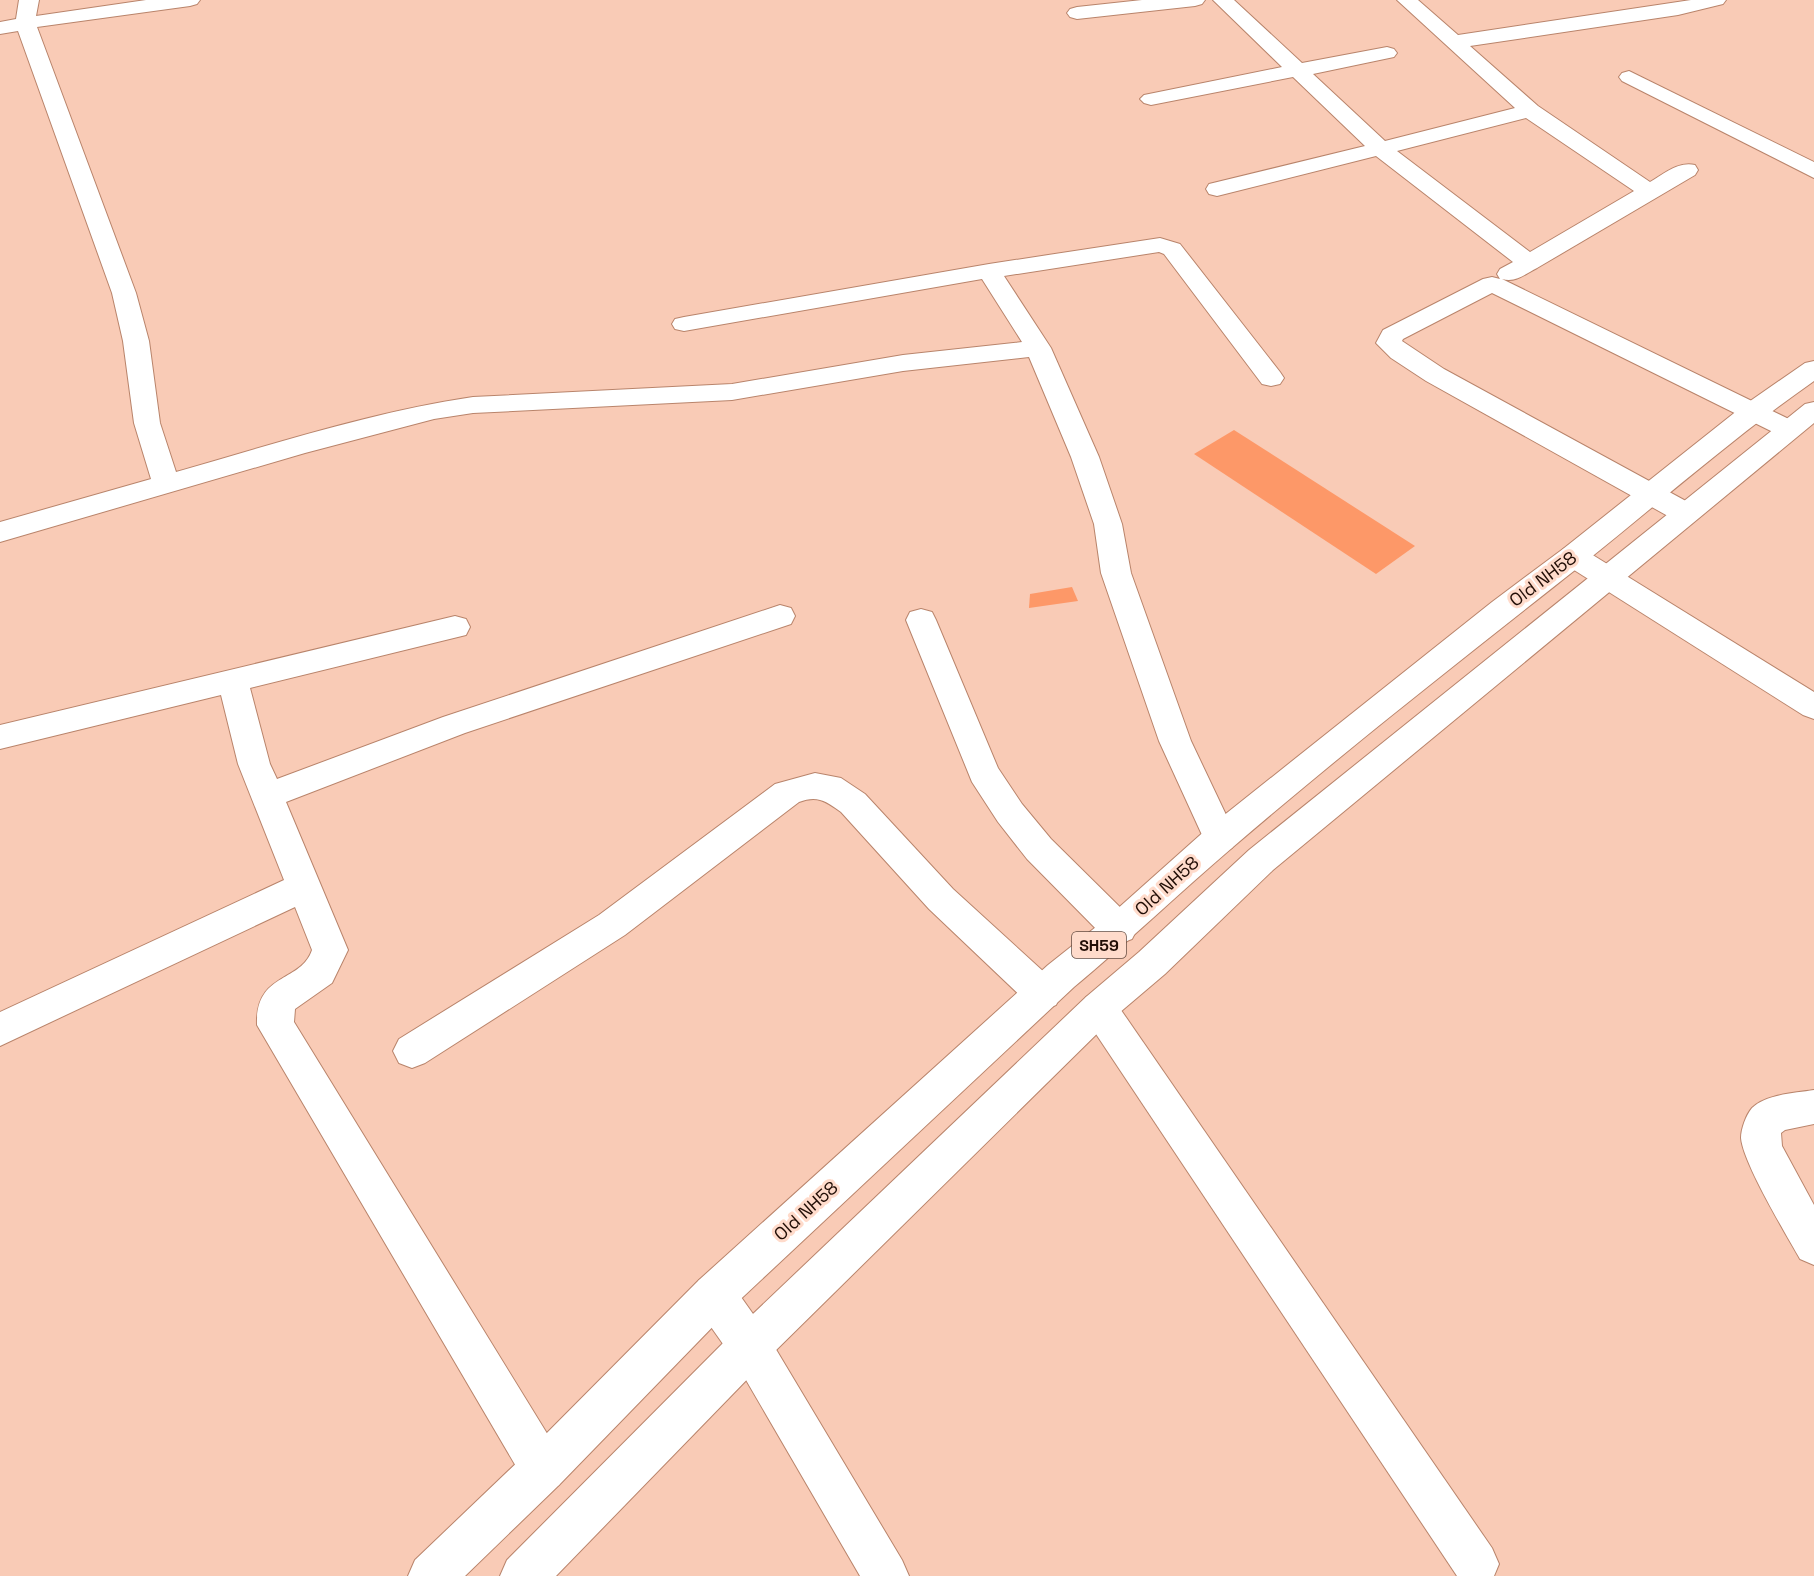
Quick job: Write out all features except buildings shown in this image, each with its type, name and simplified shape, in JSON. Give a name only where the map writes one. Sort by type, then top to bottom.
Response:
[{"type":"street","points":[[0,28],[27,12],[190,0]]},
{"type":"street","points":[[1077,13],[1195,0]]},
{"type":"street","points":[[1223,0],[1380,148],[1529,262]]},
{"type":"street","points":[[1407,0],[1530,111],[1563,136],[1649,191]]},
{"type":"street","points":[[1454,42],[1678,9],[1716,0]]},
{"type":"street","points":[[27,12],[124,293],[136,341],[147,423],[166,484]]},
{"type":"street","points":[[1151,99],[1387,53]]},
{"type":"street","points":[[1629,77],[1814,171]]},
{"type":"street","points":[[1217,189],[1530,111]]},
{"type":"street","points":[[1685,513],[1435,375],[1400,353],[1389,343],[1392,335],[1492,284],[1687,170]]},
{"type":"street","points":[[684,324],[989,271],[1147,246],[1166,246],[1178,254],[1271,378]]},
{"type":"street","points":[[989,271],[1038,348],[1089,468],[1107,524],[1116,573],[1174,741],[1220,838]]},
{"type":"street","points":[[1492,284],[1752,412],[1801,420]]},
{"type":"street","points":[[0,532],[297,446],[434,411],[473,405],[732,392],[903,363],[1038,348]]},
{"type":"street","name":"Old NH58","points":[[431,1576],[543,1470],[714,1295],[1043,994],[1220,838],[1503,609],[1574,556],[1752,412],[1814,369]]},
{"type":"street","name":"SH59","points":[[523,1576],[750,1346],[1099,1008],[1152,963],[1261,860],[1529,639],[1609,577],[1801,420]]},
{"type":"street","points":[[1574,556],[1814,707]]},
{"type":"street","points":[[267,796],[454,725],[780,616]]},
{"type":"street","points":[[921,620],[990,783],[1010,813],[1039,849],[1119,929]]},
{"type":"street","points":[[0,737],[455,627]]},
{"type":"street","points":[[233,682],[254,764],[330,950],[326,962],[317,974],[283,996],[277,1004],[276,1025],[543,1470]]},
{"type":"street","points":[[1292,779],[1327,805]]},
{"type":"street","points":[[412,1051],[612,925],[788,793],[808,785],[823,784],[836,789],[853,803],[940,899],[1043,994]]},
{"type":"street","points":[[0,1030],[304,887]]},
{"type":"street","points":[[1099,1008],[1470,1572]]},
{"type":"street","points":[[1814,1107],[1776,1115],[1760,1126],[1759,1137],[1763,1150],[1814,1245]]},
{"type":"street","points":[[714,1295],[750,1346],[886,1576]]}]
